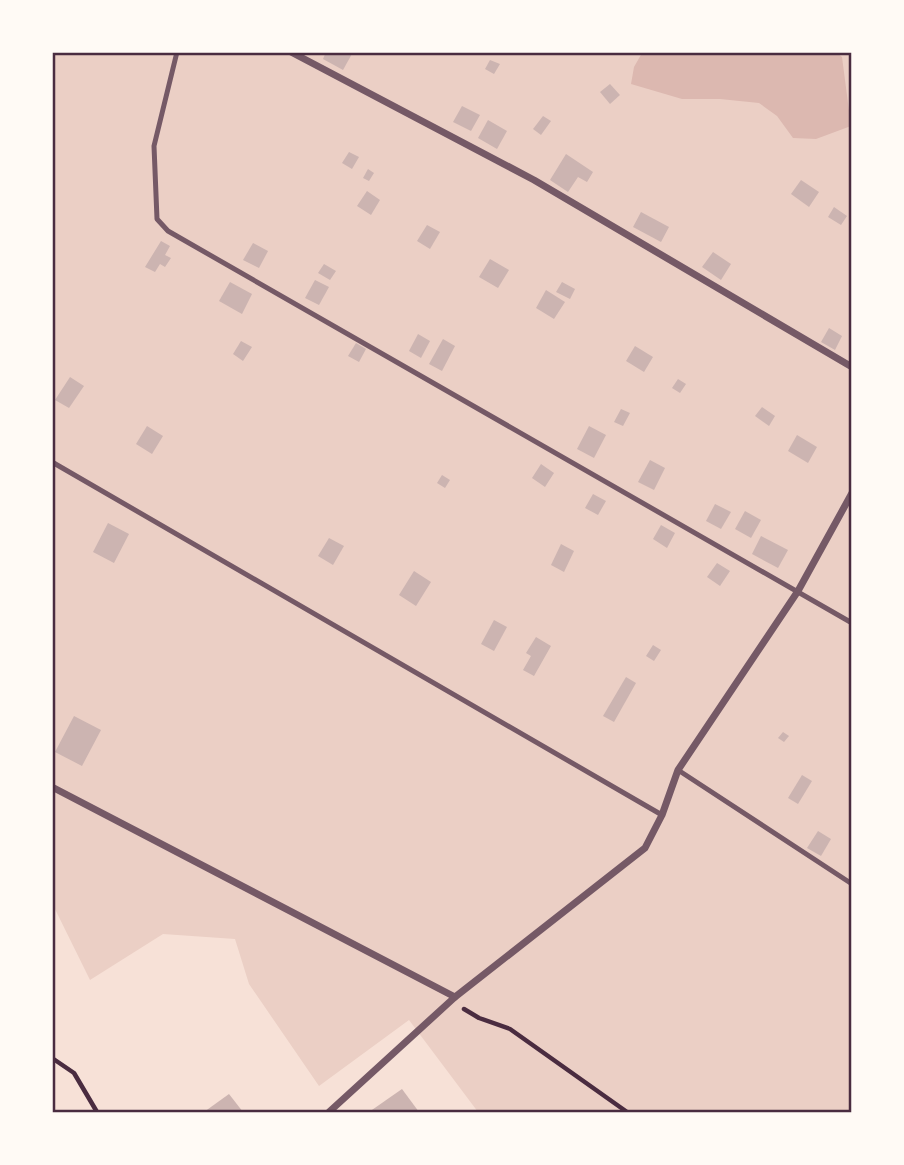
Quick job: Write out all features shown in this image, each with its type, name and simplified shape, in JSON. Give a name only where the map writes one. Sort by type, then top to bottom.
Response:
[{"type":"street","points":[[291,52],[534,180],[852,367]]},
{"type":"street","points":[[329,1112],[455,997],[645,848],[662,815],[678,770],[798,591],[852,493]]},
{"type":"street","points":[[52,787],[455,997]]},
{"type":"lane","points":[[177,52],[155,146],[157,219],[168,232],[852,623]]},
{"type":"lane","points":[[52,462],[662,815]]},
{"type":"lane","points":[[678,770],[852,884]]},
{"type":"path","points":[[455,997],[462,1008],[479,1018],[510,1029],[627,1112]]},
{"type":"path","points":[[52,1058],[74,1073],[97,1112]]},
{"type":"shaded area","points":[[53,53],[851,53],[851,1112],[478,1112],[409,1020],[319,1086],[249,984],[235,939],[163,934],[90,980],[53,905]]},
{"type":"shaded area","points":[[642,53],[837,53],[842,57],[851,126],[816,139],[793,138],[777,116],[759,103],[682,99],[631,84],[634,67]]},
{"type":"building","points":[[326,52],[353,52],[343,70],[323,59]]},
{"type":"building","points":[[490,60],[500,64],[494,74],[485,69]]},
{"type":"building","points":[[610,84],[620,95],[610,104],[600,92]]},
{"type":"building","points":[[462,106],[480,115],[471,131],[453,122]]},
{"type":"building","points":[[543,116],[551,121],[541,135],[533,129]]},
{"type":"building","points":[[488,120],[507,131],[497,149],[478,138]]},
{"type":"building","points":[[349,152],[359,157],[352,169],[342,163]]},
{"type":"building","points":[[566,154],[593,172],[587,182],[578,177],[568,192],[550,180]]},
{"type":"building","points":[[368,169],[374,173],[369,181],[363,178]]},
{"type":"building","points":[[801,180],[819,192],[809,207],[791,194]]},
{"type":"building","points":[[367,191],[380,200],[371,215],[357,206]]},
{"type":"building","points":[[834,207],[847,216],[841,225],[828,217]]},
{"type":"building","points":[[641,212],[669,227],[661,242],[633,227]]},
{"type":"building","points":[[427,225],[440,232],[430,249],[417,241]]},
{"type":"building","points":[[161,241],[170,246],[165,255],[171,258],[165,267],[160,264],[155,272],[145,267]]},
{"type":"building","points":[[253,243],[268,251],[259,268],[243,260]]},
{"type":"building","points":[[713,252],[731,264],[721,280],[702,267]]},
{"type":"building","points":[[490,259],[509,270],[498,288],[479,277]]},
{"type":"building","points":[[324,264],[336,271],[330,280],[318,273]]},
{"type":"building","points":[[315,280],[329,287],[319,305],[305,298]]},
{"type":"building","points":[[230,282],[252,294],[242,314],[219,301]]},
{"type":"building","points":[[562,282],[575,289],[570,299],[556,292]]},
{"type":"building","points":[[546,290],[565,302],[554,319],[536,308]]},
{"type":"building","points":[[829,328],[842,336],[835,350],[821,342]]},
{"type":"building","points":[[418,334],[430,341],[421,358],[409,351]]},
{"type":"building","points":[[443,339],[455,346],[442,371],[429,364]]},
{"type":"building","points":[[241,341],[252,347],[243,361],[233,354]]},
{"type":"building","points":[[356,343],[366,349],[359,362],[348,356]]},
{"type":"building","points":[[635,346],[653,357],[644,372],[626,361]]},
{"type":"building","points":[[70,377],[84,386],[69,408],[55,400]]},
{"type":"building","points":[[678,379],[686,384],[680,393],[672,388]]},
{"type":"building","points":[[762,407],[775,416],[769,426],[755,416]]},
{"type":"building","points":[[621,409],[630,413],[623,426],[614,422]]},
{"type":"building","points":[[147,426],[163,436],[152,454],[136,444]]},
{"type":"building","points":[[589,426],[606,435],[594,458],[577,449]]},
{"type":"building","points":[[797,435],[817,447],[808,463],[788,451]]},
{"type":"building","points":[[650,460],[665,468],[654,490],[638,482]]},
{"type":"building","points":[[541,464],[554,473],[545,487],[532,478]]},
{"type":"building","points":[[442,475],[450,480],[445,488],[437,483]]},
{"type":"building","points":[[593,494],[606,501],[598,515],[585,508]]},
{"type":"building","points":[[715,504],[731,512],[721,529],[706,521]]},
{"type":"building","points":[[745,511],[761,520],[751,538],[735,529]]},
{"type":"building","points":[[108,523],[129,534],[114,563],[93,552]]},
{"type":"building","points":[[661,525],[675,533],[667,548],[653,539]]},
{"type":"building","points":[[761,536],[788,550],[778,568],[752,554]]},
{"type":"building","points":[[329,538],[344,546],[333,565],[318,556]]},
{"type":"building","points":[[561,544],[574,551],[564,572],[551,565]]},
{"type":"building","points":[[717,563],[730,571],[720,586],[707,577]]},
{"type":"building","points":[[414,571],[431,582],[416,606],[399,595]]},
{"type":"building","points":[[494,620],[507,627],[494,651],[481,644]]},
{"type":"building","points":[[536,637],[551,646],[534,676],[523,670],[531,656],[526,653]]},
{"type":"building","points":[[653,645],[661,650],[654,661],[646,656]]},
{"type":"building","points":[[626,677],[636,683],[614,722],[603,716]]},
{"type":"building","points":[[74,716],[101,730],[82,766],[55,752]]},
{"type":"building","points":[[783,732],[789,736],[784,742],[778,738]]},
{"type":"building","points":[[802,775],[812,781],[798,804],[788,798]]},
{"type":"building","points":[[818,831],[831,839],[821,856],[807,848]]},
{"type":"building","points":[[402,1089],[419,1112],[369,1112]]},
{"type":"building","points":[[229,1094],[243,1112],[204,1112]]}]
